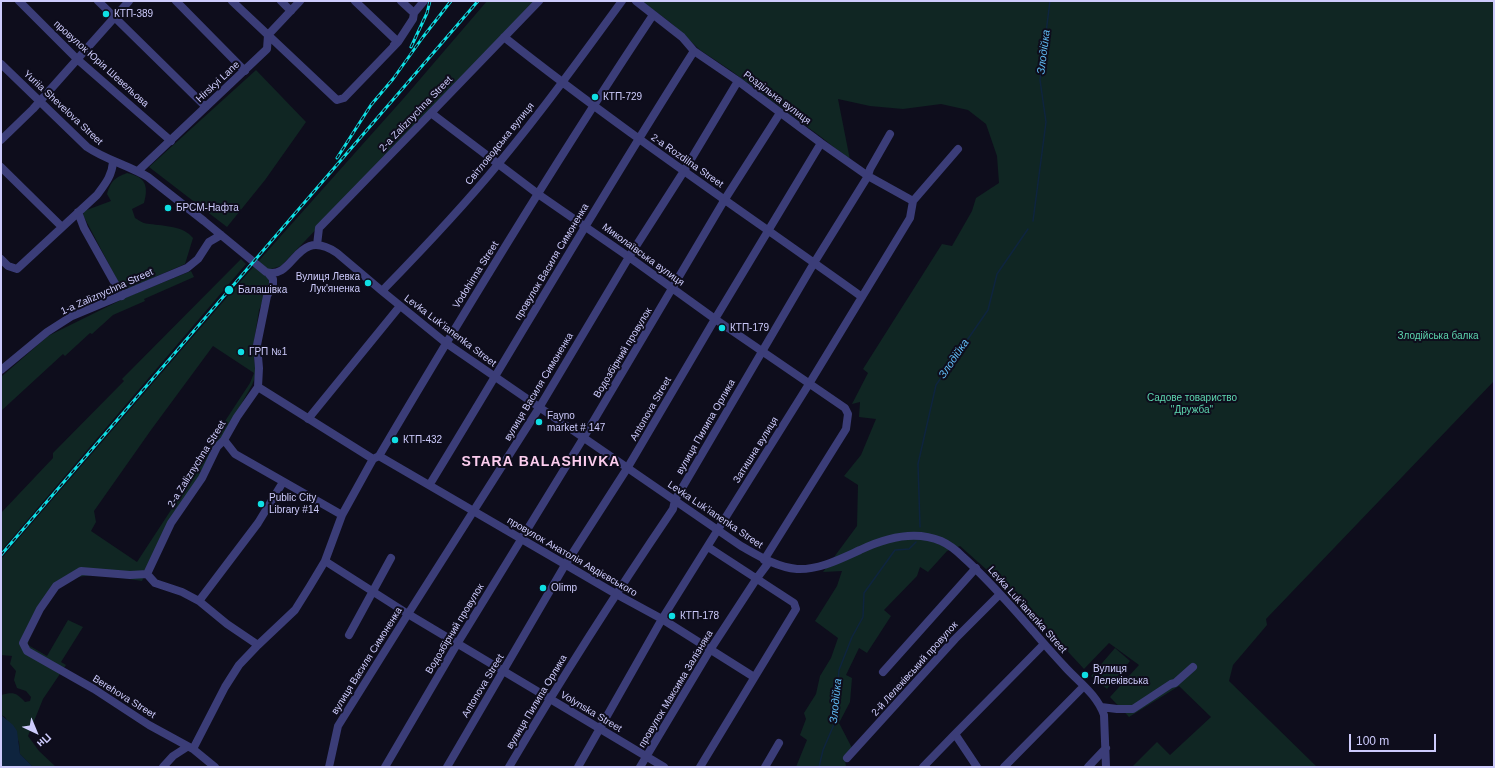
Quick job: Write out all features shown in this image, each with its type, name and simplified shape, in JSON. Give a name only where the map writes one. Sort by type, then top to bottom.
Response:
[{"type":"street","name":"провулок Юрія Шевельова","points":[[19,1],[77,59],[171,141]]},
{"type":"street","points":[[98,1],[206,107]]},
{"type":"street","points":[[1,140],[39,101],[129,1]]},
{"type":"street","points":[[176,1],[244,71]]},
{"type":"street","points":[[232,1],[337,100],[344,98],[398,42],[413,19],[414,13],[424,1]]},
{"type":"street","points":[[281,1],[291,11]]},
{"type":"street","name":"Hirskyi Lane","points":[[138,171],[267,49],[268,35],[300,1]]},
{"type":"street","points":[[354,1],[398,42]]},
{"type":"street","points":[[401,1],[414,13]]},
{"type":"street","name":"2-a Zaliznychna Street","points":[[321,245],[319,228],[539,1]]},
{"type":"street","name":"Світловодська вулиця","points":[[382,291],[499,164],[562,83],[622,1]]},
{"type":"street","name":"Роздільна вулиця","points":[[636,1],[682,37],[694,51],[738,81],[821,143],[868,176],[913,201]]},
{"type":"street","name":"Vodohinna Street","points":[[163,767],[173,756],[190,748],[239,665],[295,610],[325,561],[342,515],[376,457],[593,106],[653,15]]},
{"type":"street","name":"2-a Rozdilna Street","points":[[504,38],[638,139],[862,297]]},
{"type":"street","name":"провулок Василя Симоненка","points":[[430,484],[638,139],[694,51]]},
{"type":"street","name":"Yuriia Shevelova Street","points":[[1,64],[87,147],[113,162],[138,171],[163,188],[268,273]]},
{"type":"street","name":"вулиця Василя Симоненка","points":[[328,767],[338,726],[540,408],[629,257],[684,171],[738,81]]},
{"type":"street","name":"Миколаївська вулиця","points":[[432,113],[538,194],[762,352],[845,408]]},
{"type":"street","name":"Водозбірний провулок","points":[[385,767],[673,289],[725,199],[780,113]]},
{"type":"street","name":"вулиця Пилипа Орлика","points":[[509,767],[549,699],[616,594],[673,509],[675,500],[814,262],[868,176],[870,169],[890,134]]},
{"type":"street","name":"Antonova Street","points":[[447,767],[565,565],[628,468],[715,319],[821,143]]},
{"type":"street","name":"Затишна вулиця","points":[[578,767],[662,619],[809,384],[910,218],[913,201],[958,149]]},
{"type":"street","points":[[1,260],[8,266],[17,269],[97,195],[108,181],[113,162]]},
{"type":"street","points":[[1,167],[62,227]]},
{"type":"street","points":[[78,212],[84,228],[122,296]]},
{"type":"street","name":"1-a Zaliznychna Street","points":[[1,370],[47,332],[72,316],[187,268],[198,259],[208,242],[221,235]]},
{"type":"street","points":[[258,386],[259,368],[257,344],[266,296],[273,284],[268,273],[282,270],[304,248],[308,246],[321,245]]},
{"type":"street","name":"Levka Lukʼianenka Street","points":[[321,245],[337,253],[446,343],[495,378],[584,437],[718,530],[767,561],[784,567],[798,569],[824,565],[884,540],[908,535],[928,537],[942,541],[953,548],[976,568],[1095,698],[1104,715],[1106,767]]},
{"type":"street","points":[[308,419],[400,306]]},
{"type":"street","name":"2-a Zaliznychna Street","points":[[147,574],[171,523],[202,478],[217,447],[224,440],[237,417],[258,386]]},
{"type":"street","name":"провулок Анатолія Авдієвського","points":[[258,386],[308,419],[376,457],[430,484],[565,565],[662,619],[754,677]]},
{"type":"street","name":"провулок Максима Залізняка","points":[[640,767],[710,650],[757,578],[846,429],[848,414],[845,408]]},
{"type":"street","points":[[224,440],[235,454],[342,515]]},
{"type":"street","points":[[199,601],[258,524],[283,482]]},
{"type":"street","points":[[700,767],[796,609],[794,602],[708,546]]},
{"type":"street","points":[[349,634],[391,558]]},
{"type":"street","name":"Volynska Street","points":[[325,561],[408,614],[664,767]]},
{"type":"street","points":[[884,672],[976,568]]},
{"type":"street","name":"Berehova Street","points":[[147,574],[130,575],[81,571],[56,586],[40,608],[23,643],[27,651],[94,689],[149,725],[190,748],[215,767]]},
{"type":"street","points":[[147,574],[155,583],[182,592],[199,601],[227,624],[258,645]]},
{"type":"street","name":"2-й Лелеківський провулок","points":[[847,758],[955,639],[1000,594]]},
{"type":"street","points":[[923,767],[1044,644]]},
{"type":"street","points":[[1101,707],[1133,709],[1175,682],[1193,667]]},
{"type":"street","points":[[1004,767],[1084,686]]},
{"type":"street","points":[[955,734],[977,767]]},
{"type":"street","points":[[765,767],[779,743]]},
{"type":"street","points":[[1088,767],[1106,748]]},
{"type":"green space","points":[[487,1],[535,1],[281,266],[271,269],[268,278],[270,285],[259,310],[253,348],[256,375],[252,385],[198,481],[169,521],[142,581],[109,576],[85,576],[74,578],[65,582],[57,589],[49,600],[29,636],[28,645],[47,656],[68,620],[83,627],[61,662],[66,665],[43,699],[28,736],[39,751],[56,767],[33,767],[20,754],[19,742],[5,717],[1,715],[1,695],[9,693],[14,694],[19,696],[25,702],[30,701],[31,697],[26,691],[17,688],[14,680],[16,671],[10,664],[12,656],[1,655],[1,559],[247,274],[403,99]],"holes":[[[213,346],[254,373],[250,383],[210,444],[203,461],[137,562],[91,531],[96,522],[94,511]]]},
{"type":"green space","name":"Садове товариство \"Дружба\"","points":[[642,1],[1494,1],[1494,381],[1266,619],[1267,625],[1233,665],[1229,681],[1317,767],[1132,767],[1157,742],[1170,755],[1211,717],[1179,686],[1129,717],[1110,697],[1139,665],[1109,643],[1084,669],[1011,590],[1003,589],[987,570],[960,546],[947,551],[928,572],[920,567],[917,576],[884,610],[891,616],[867,653],[859,648],[846,675],[852,678],[850,702],[839,723],[852,748],[845,758],[846,767],[796,767],[807,740],[800,735],[806,719],[804,713],[816,694],[820,676],[831,658],[838,638],[815,621],[837,586],[842,571],[823,572],[857,526],[858,485],[844,476],[861,455],[876,419],[859,417],[860,402],[852,404],[868,373],[863,369],[942,244],[952,246],[972,211],[976,198],[999,183],[997,156],[986,124],[968,110],[941,104],[903,109],[870,106],[838,99],[850,160],[730,70],[700,50],[671,23]]},
{"type":"green space","points":[[256,70],[306,122],[265,180],[227,227],[149,167]]},
{"type":"green space","points":[[127,173],[138,177],[142,180],[146,187],[144,203],[132,209],[135,218],[146,223],[179,229],[189,234],[193,238],[185,264],[123,291],[83,215],[84,211],[111,201],[107,194],[110,186],[116,178]]},
{"type":"green space","points":[[241,259],[246,264],[1,551],[1,513],[53,458],[53,453],[124,381],[122,379]]},
{"type":"green space","points":[[191,271],[194,277],[144,299],[145,301],[113,315],[92,334],[90,333],[65,356],[63,354],[1,411],[1,377],[48,336],[127,297]]},
{"type":"green space","points":[[1115,648],[1130,661],[1107,689],[1091,676]]},
{"type":"water","points":[[1,715],[13,725],[17,731],[20,754],[33,767],[1,767]]},
{"type":"waterway","name":"Злодійка","points":[[1033,221],[1046,122],[1040,80],[1050,1]]},
{"type":"waterway","name":"Злодійка","points":[[920,527],[918,464],[936,385],[988,310],[997,274],[1028,229]]},
{"type":"waterway","name":"Злодійка","points":[[819,767],[823,750],[835,722],[839,670],[852,637],[863,617],[864,593],[895,550],[909,549],[916,542]]},
{"type":"railway","points":[[411,47],[427,13],[430,1]]},
{"type":"railway","points":[[337,158],[371,105],[393,79],[451,1]]},
{"type":"railway","points":[[1,555],[478,1]]},
{"type":"place","name":"КТП-389","points":[[106,14]]},
{"type":"place","name":"КТП-729","points":[[595,97]]},
{"type":"place","name":"БРСМ-Нафта","points":[[168,208]]},
{"type":"place","name":"Вулиця Левка Лук'яненка","points":[[368,283]]},
{"type":"place","name":"Балашівка","points":[[229,290]]},
{"type":"place","name":"КТП-179","points":[[722,328]]},
{"type":"place","name":"ГРП №1","points":[[241,352]]},
{"type":"place","name":"Fayno market # 147","points":[[539,422]]},
{"type":"place","name":"КТП-432","points":[[395,440]]},
{"type":"place","name":"Public City Library #14","points":[[261,504]]},
{"type":"place","name":"Olimp","points":[[543,588]]},
{"type":"place","name":"КТП-178","points":[[672,616]]},
{"type":"place","name":"Вулиця Лелеківська","points":[[1085,675]]},
{"type":"district","name":"STARA BALASHIVKA","points":[[541,462]]},
{"type":"park label","name":"Злодійська балка","points":[[1438,336]]}]
